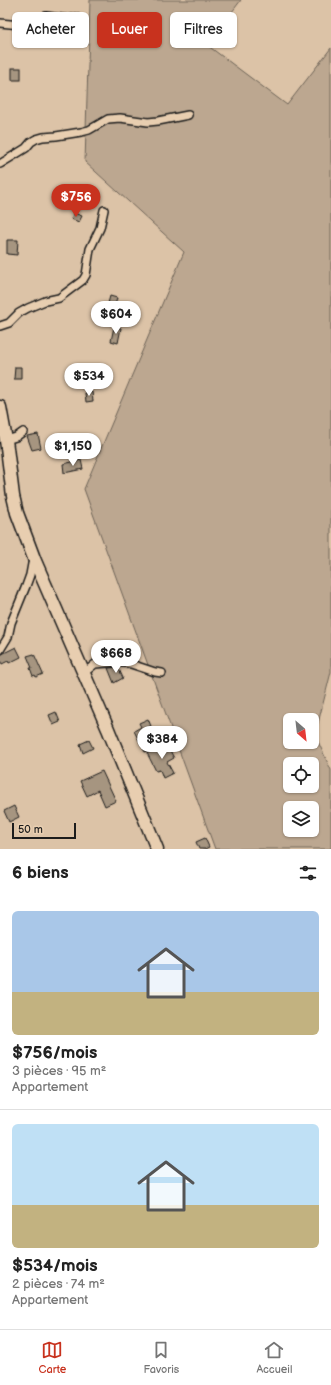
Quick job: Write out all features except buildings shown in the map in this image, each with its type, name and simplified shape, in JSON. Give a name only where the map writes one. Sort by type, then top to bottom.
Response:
[{"type":"highway","points":[[0,407],[13,496],[17,513],[35,561],[108,728],[157,849]]},
{"type":"street","points":[[0,23],[12,24]]},
{"type":"street","points":[[0,164],[26,148],[36,139],[89,130],[108,119],[120,118],[148,122],[188,115]]},
{"type":"street","points":[[0,326],[9,323],[19,313],[28,308],[45,301],[59,298],[83,280],[86,275],[90,248],[100,228],[104,210]]},
{"type":"street","points":[[6,440],[16,438],[23,432]]},
{"type":"street","points":[[0,650],[8,637],[10,623],[26,586],[32,564],[35,561]]},
{"type":"street","points":[[84,673],[95,664],[119,662],[162,673]]},
{"type":"shaded area","points":[[90,0],[241,0],[232,12],[170,12],[170,48],[211,48],[287,105],[331,48],[331,672],[319,719],[319,713],[283,713],[283,749],[319,749],[319,744],[331,770],[331,849],[215,849],[84,489],[184,252],[85,162]]}]
